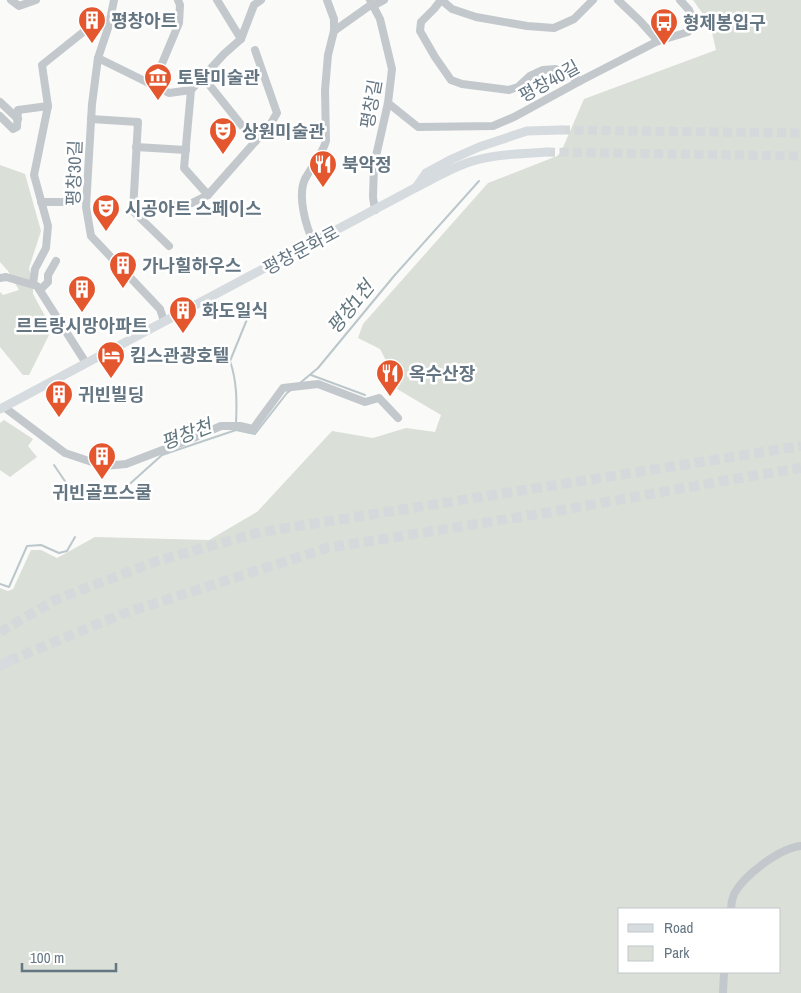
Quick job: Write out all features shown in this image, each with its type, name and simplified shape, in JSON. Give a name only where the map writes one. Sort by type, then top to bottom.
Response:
[{"type":"main road","name":"평창문화로","points":[[415,188],[426,173],[479,147],[527,131],[561,130]]},
{"type":"main road","name":"평창문화로","points":[[2,408],[415,188],[465,164],[490,157],[546,152]]},
{"type":"street","points":[[11,0],[19,6],[36,0]]},
{"type":"street","name":"평창30길","points":[[114,0],[109,25],[98,58],[91,119],[86,207],[91,236],[160,309],[164,321]]},
{"type":"street","points":[[153,85],[179,23],[180,5],[178,0]]},
{"type":"street","points":[[217,0],[242,39]]},
{"type":"street","points":[[314,243],[306,224],[303,190],[305,179],[324,148],[326,141],[325,90],[328,55],[334,31],[334,19],[327,0]]},
{"type":"street","points":[[334,31],[372,3],[384,0]]},
{"type":"street","points":[[580,81],[556,70],[543,70],[530,76],[518,88],[509,90],[462,84],[451,80],[420,31],[422,22],[443,0],[452,9],[476,16],[527,26],[554,28],[574,19],[593,0]]},
{"type":"street","points":[[618,0],[658,41]]},
{"type":"street","name":"평창40길","points":[[388,103],[418,127],[493,126],[514,118],[580,81],[658,41],[688,32],[693,19],[689,10],[680,0]]},
{"type":"street","points":[[208,195],[184,168],[191,90],[224,54],[242,39],[256,1]]},
{"type":"street","name":"평창길","points":[[372,3],[380,20],[392,69],[388,103],[374,165],[373,197],[375,210]]},
{"type":"street","points":[[33,284],[35,269],[46,248],[48,226],[34,175],[48,106],[42,65],[87,29]]},
{"type":"street","points":[[134,211],[192,202],[208,195],[270,125],[277,113],[255,50]]},
{"type":"street","points":[[98,58],[169,93],[191,90]]},
{"type":"street","points":[[202,77],[255,142]]},
{"type":"street","points":[[0,102],[18,118]]},
{"type":"street","points":[[0,116],[13,128],[18,127],[18,110],[48,106]]},
{"type":"street","points":[[91,119],[138,122],[134,211],[169,246]]},
{"type":"street","points":[[136,147],[186,150]]},
{"type":"street","points":[[41,202],[68,202]]},
{"type":"street","points":[[40,290],[48,282],[48,275],[56,261]]},
{"type":"street","points":[[0,278],[6,277],[37,286],[86,363]]},
{"type":"street","points":[[2,408],[65,453],[104,466],[126,464],[221,426],[240,426],[253,429],[283,388],[318,384],[366,402],[379,398],[398,418]]},
{"type":"street","points":[[731,908],[734,894],[757,868],[788,849],[801,846]]},
{"type":"street","points":[[723,993],[724,973]]},
{"type":"green space","points":[[693,0],[801,0],[801,993],[0,993],[0,588],[8,591],[13,589],[31,550],[41,550],[57,558],[95,537],[209,540],[257,512],[332,431],[373,438],[406,428],[435,432],[441,415],[392,386],[394,376],[380,349],[358,338],[363,324],[488,183],[557,156],[561,152],[584,99],[716,50],[710,24]]},
{"type":"green space","points":[[0,165],[25,174],[41,231],[29,268],[33,284],[33,294],[52,329],[29,375],[23,375],[0,347],[0,292],[3,295],[19,290],[8,271],[0,262]]},
{"type":"green space","points":[[4,420],[33,439],[28,446],[37,457],[10,477],[0,470],[0,423]]},
{"type":"waterway","name":"평창1천","points":[[300,383],[318,368],[394,276],[479,181]]},
{"type":"waterway","name":"평창천","points":[[236,423],[236,392],[230,361],[250,312]]},
{"type":"waterway","points":[[311,375],[365,395]]},
{"type":"waterway","name":"평창1천","points":[[236,430],[255,434],[291,390]]},
{"type":"waterway","name":"평창천","points":[[54,465],[73,493],[114,498],[162,455],[236,430]]},
{"type":"waterway","name":"평창천","points":[[0,584],[9,587],[27,546],[41,545],[59,553],[67,551],[75,537]]},
{"type":"tunnel","points":[[561,130],[801,133]]},
{"type":"tunnel","points":[[546,152],[801,156]]},
{"type":"tunnel","points":[[0,632],[55,600],[157,561],[261,532],[801,446]]},
{"type":"tunnel","points":[[9,661],[122,614],[327,548],[551,512],[801,468]]},
{"type":"place","name":"평창아트","points":[[92,44]]},
{"type":"place","name":"형제봉입구","points":[[664,46]]},
{"type":"place","name":"토탈미술관","points":[[158,101]]},
{"type":"place","name":"상원미술관","points":[[223,155]]},
{"type":"place","name":"북악정","points":[[323,188]]},
{"type":"place","name":"시공아트 스페이스","points":[[106,232]]},
{"type":"place","name":"가나힐하우스","points":[[123,289]]},
{"type":"place","name":"르트랑시망아파트","points":[[82,313]]},
{"type":"place","name":"화도일식","points":[[183,334]]},
{"type":"place","name":"킴스관광호텔","points":[[111,379]]},
{"type":"place","name":"옥수산장","points":[[390,397]]},
{"type":"place","name":"귀빈빌딩","points":[[59,418]]},
{"type":"place","name":"귀빈골프스쿨","points":[[102,480]]}]
